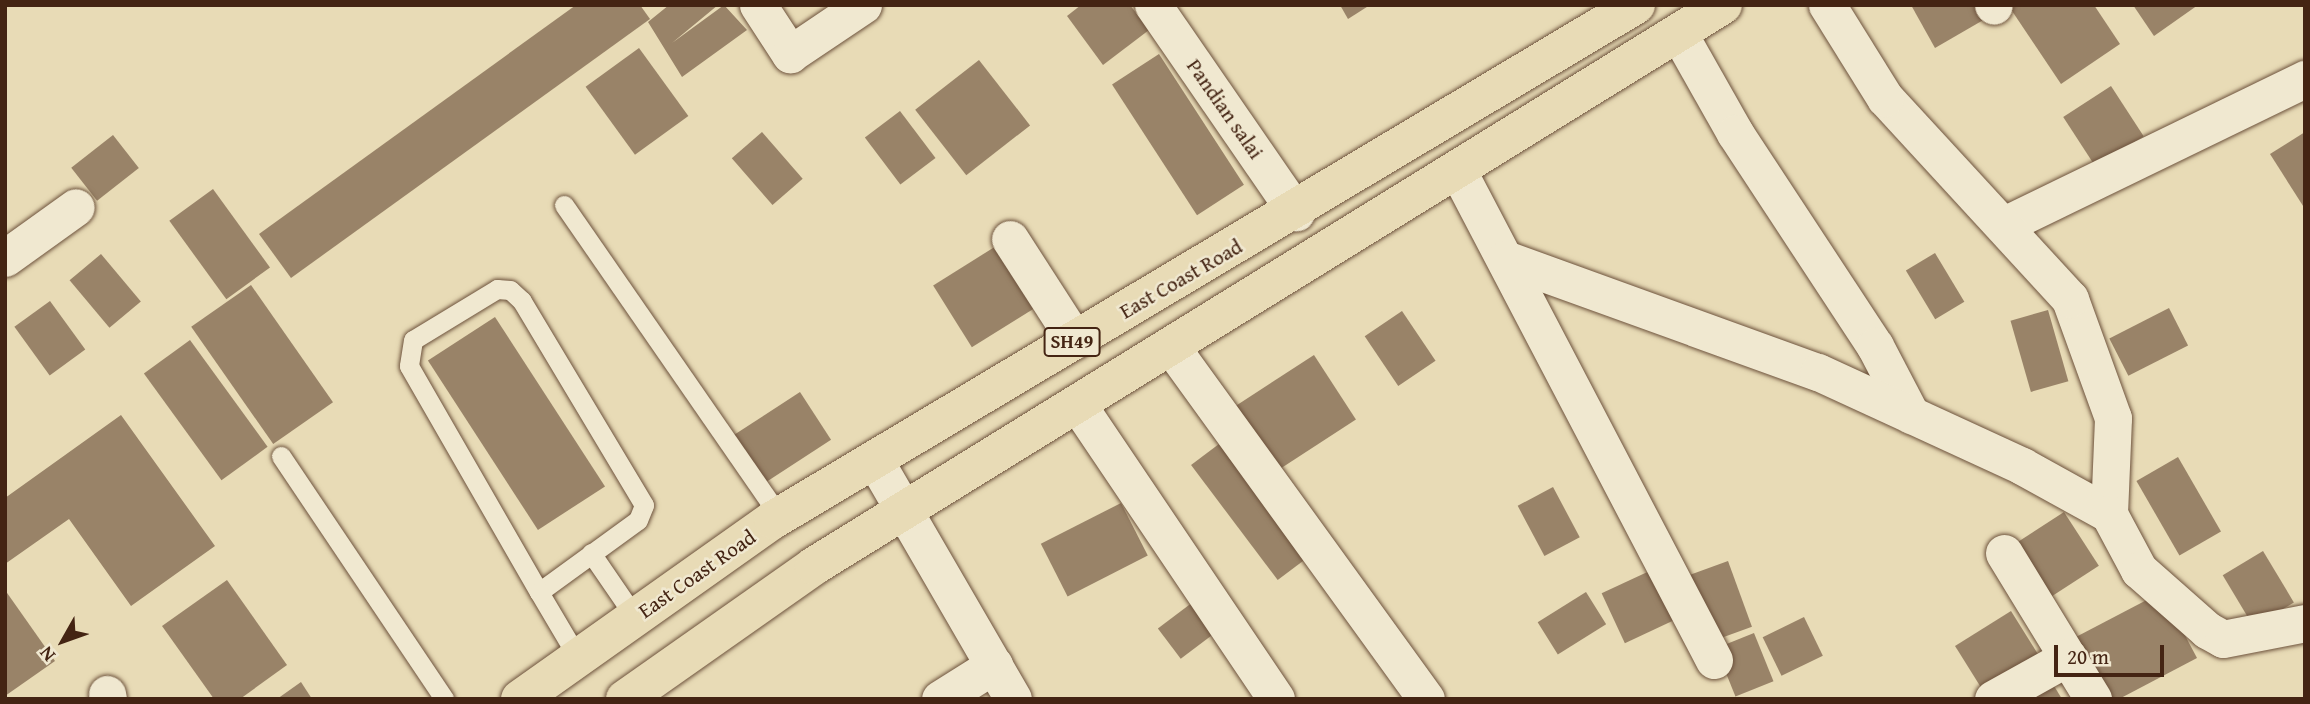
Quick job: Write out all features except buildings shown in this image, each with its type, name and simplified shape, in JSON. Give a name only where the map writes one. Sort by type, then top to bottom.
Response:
[{"type":"main road","name":"East Coast Road","points":[[520,699],[780,517],[1075,340],[1297,212],[1636,5]]},
{"type":"main road","name":"SH49","points":[[625,699],[814,566],[1723,5]]},
{"type":"main road","points":[[780,517],[814,566]]},
{"type":"street","points":[[758,5],[790,54],[863,5]]},
{"type":"street","name":"Pandian salai","points":[[1153,5],[1297,212]]},
{"type":"street","points":[[1827,5],[1885,98],[2070,299],[2113,418],[2109,514],[2139,570],[2207,630],[2223,639],[2305,623]]},
{"type":"street","points":[[1679,34],[1735,133],[1875,346],[1911,415]]},
{"type":"street","points":[[2004,225],[2305,79]]},
{"type":"street","points":[[1458,171],[1714,660]]},
{"type":"street","points":[[5,258],[76,207]]},
{"type":"street","points":[[1010,239],[1075,340]]},
{"type":"street","points":[[1506,259],[1818,372],[2022,466],[2109,514]]},
{"type":"street","points":[[1171,348],[1426,699]]},
{"type":"street","points":[[1077,405],[1276,699]]},
{"type":"street","points":[[874,459],[1013,699]]},
{"type":"street","points":[[2004,553],[2093,699]]},
{"type":"street","points":[[1993,699],[2068,657]]},
{"type":"street","points":[[940,699],[994,665]]},
{"type":"lane","points":[[564,205],[780,517]]},
{"type":"lane","points":[[539,592],[638,520],[644,505],[637,487],[522,301],[510,290],[497,289],[413,340],[409,366],[539,592],[578,658]]},
{"type":"lane","points":[[281,456],[444,699]]},
{"type":"lane","points":[[591,553],[635,617]]}]
